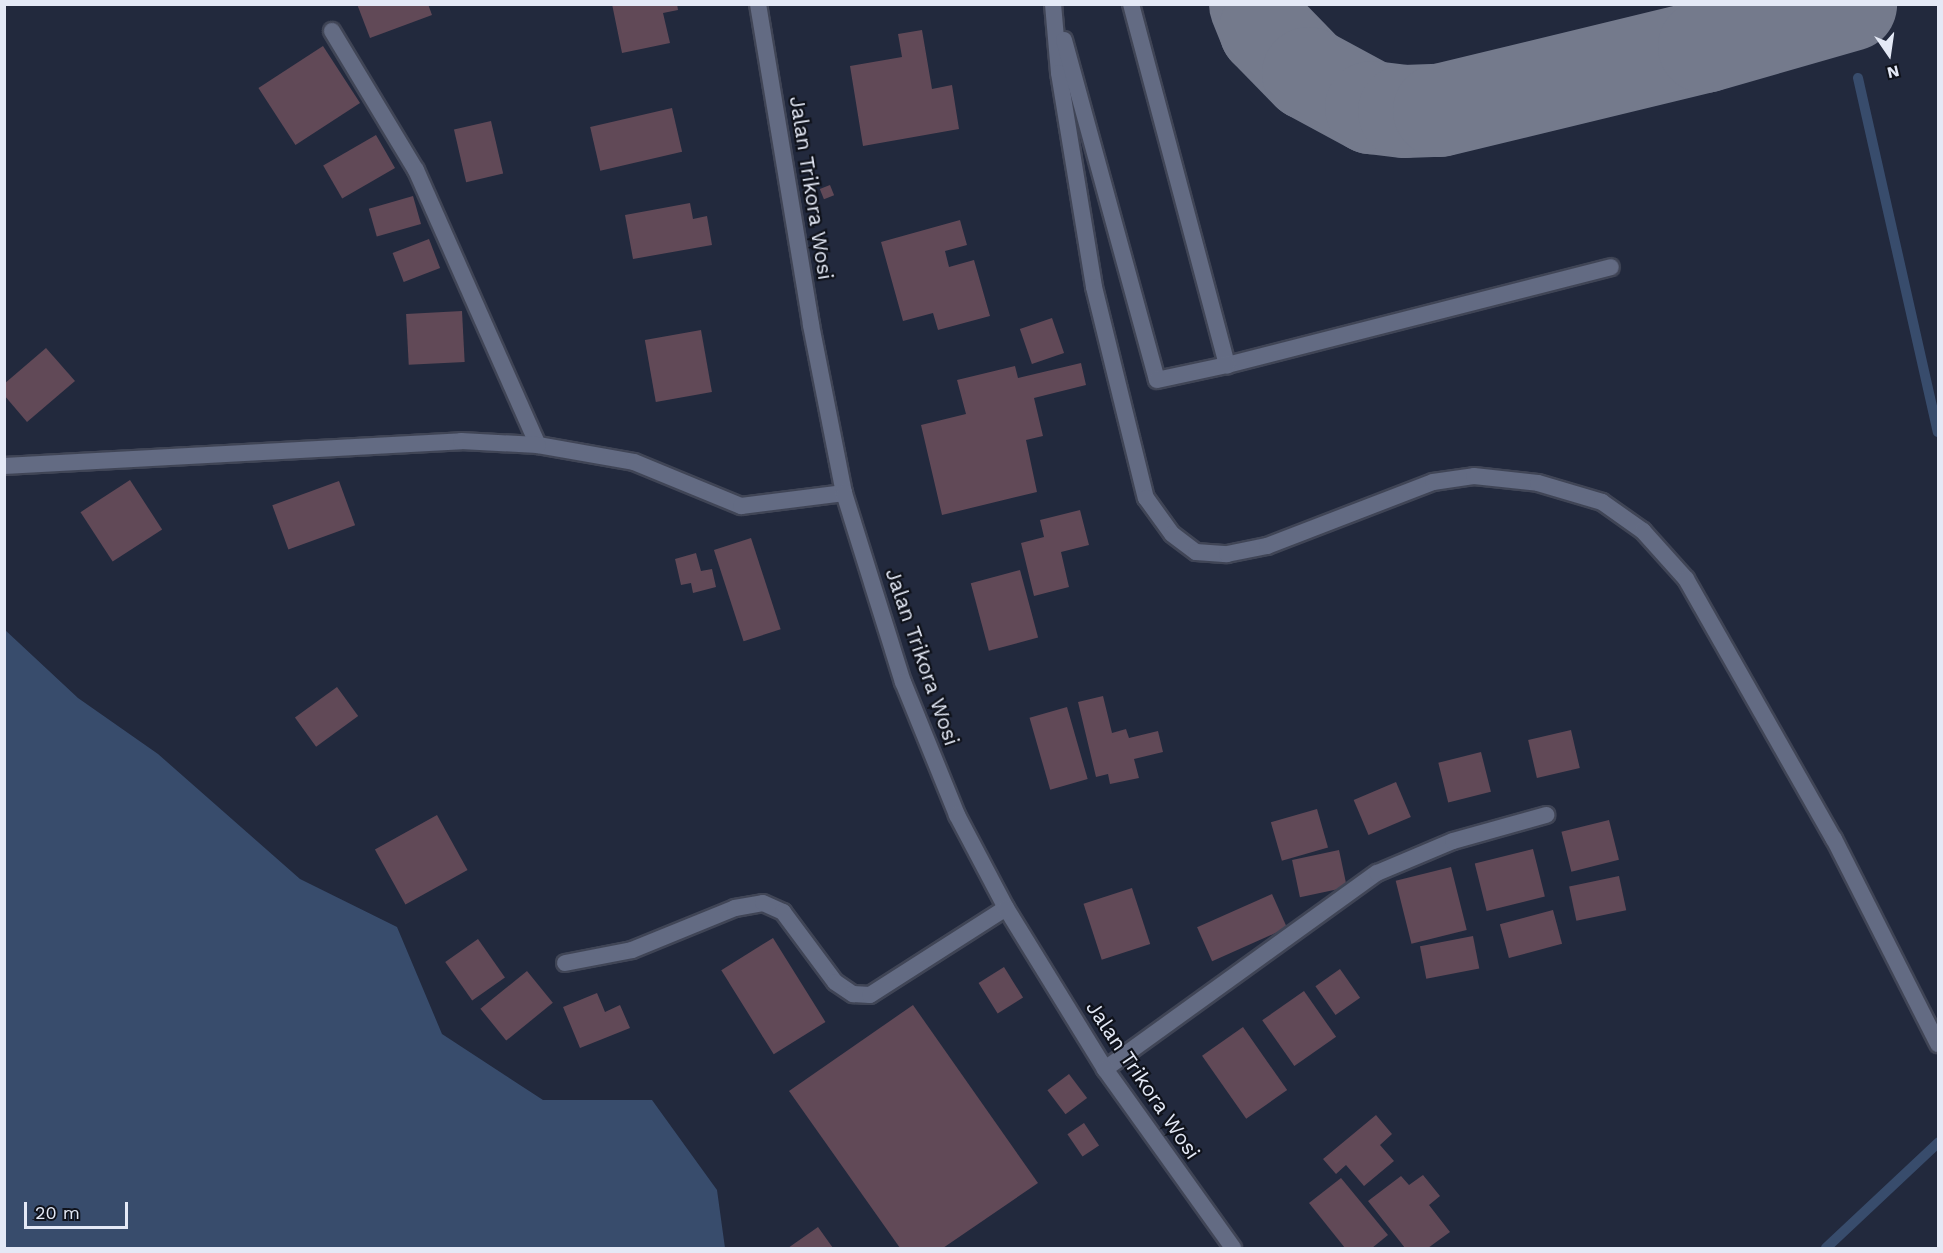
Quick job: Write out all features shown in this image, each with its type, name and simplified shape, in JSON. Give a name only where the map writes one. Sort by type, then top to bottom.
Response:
[{"type":"street","name":"Jalan Trikora Wosi","points":[[758,4],[811,325],[844,493],[903,682],[957,815],[1006,908],[1105,1069],[1233,1248]]},
{"type":"street","points":[[1054,4],[1157,380],[1227,365],[1611,267]]},
{"type":"street","points":[[1054,4],[1059,74],[1094,287],[1146,498],[1172,534],[1196,552],[1227,554],[1267,546],[1433,482],[1474,476],[1538,483],[1602,502],[1643,531],[1686,579],[1834,838],[1938,1044]]},
{"type":"street","points":[[1131,4],[1227,365]]},
{"type":"street","points":[[332,31],[416,170],[538,446]]},
{"type":"street","points":[[4,466],[461,441],[538,446],[634,462],[741,506],[844,493]]},
{"type":"street","points":[[1105,1069],[1377,873],[1453,841],[1546,815]]},
{"type":"street","points":[[565,963],[632,950],[735,908],[763,903],[783,912],[836,982],[853,994],[870,996],[1006,908]]},
{"type":"water","points":[[4,629],[78,698],[158,754],[300,879],[397,927],[442,1034],[543,1100],[652,1100],[717,1190],[725,1248],[5,1248]]},
{"type":"building","points":[[357,4],[428,4],[432,15],[370,38]]},
{"type":"building","points":[[612,4],[677,4],[678,10],[663,13],[670,43],[622,53]]},
{"type":"building","points":[[922,30],[932,89],[952,85],[959,129],[863,146],[850,66],[902,57],[898,34]]},
{"type":"building","points":[[323,46],[360,103],[295,145],[258,88]]},
{"type":"building","points":[[672,108],[682,152],[600,171],[590,127]]},
{"type":"building","points":[[491,121],[503,174],[466,182],[454,130]]},
{"type":"building","points":[[376,135],[395,168],[342,198],[323,166]]},
{"type":"building","points":[[830,185],[834,195],[824,199],[820,189]]},
{"type":"building","points":[[413,196],[421,224],[377,237],[369,209]]},
{"type":"building","points":[[690,203],[693,219],[707,216],[712,245],[633,259],[625,215]]},
{"type":"building","points":[[960,220],[967,245],[945,251],[949,267],[974,260],[990,316],[938,330],[933,313],[903,321],[881,242]]},
{"type":"building","points":[[429,239],[440,268],[404,282],[393,253]]},
{"type":"building","points":[[462,311],[465,362],[409,365],[406,314]]},
{"type":"building","points":[[1052,318],[1064,353],[1032,364],[1020,329]]},
{"type":"building","points":[[701,330],[712,392],[656,402],[645,340]]},
{"type":"building","points":[[46,348],[75,381],[27,422],[4,395],[4,384]]},
{"type":"building","points":[[1081,363],[1086,385],[1034,398],[1043,436],[1026,440],[1037,492],[942,515],[921,425],[966,414],[957,380],[1015,366],[1018,378]]},
{"type":"building","points":[[130,480],[162,529],[113,562],[81,512]]},
{"type":"building","points":[[339,481],[355,525],[288,549],[272,505]]},
{"type":"building","points":[[1080,510],[1089,545],[1061,552],[1069,587],[1034,596],[1021,543],[1044,537],[1040,520]]},
{"type":"building","points":[[751,538],[781,629],[744,641],[714,550]]},
{"type":"building","points":[[696,553],[701,571],[712,569],[716,587],[693,593],[691,583],[681,585],[675,559]]},
{"type":"building","points":[[1020,570],[1038,638],[989,651],[971,583]]},
{"type":"building","points":[[337,687],[358,716],[316,747],[295,718]]},
{"type":"building","points":[[1103,696],[1112,733],[1126,729],[1129,738],[1158,731],[1163,752],[1134,759],[1139,778],[1110,784],[1108,774],[1096,777],[1078,702]]},
{"type":"building","points":[[1067,707],[1088,779],[1050,790],[1030,718]]},
{"type":"building","points":[[1571,730],[1580,768],[1537,778],[1528,740]]},
{"type":"building","points":[[1481,752],[1491,792],[1448,802],[1438,763]]},
{"type":"building","points":[[1396,782],[1411,817],[1369,835],[1354,800]]},
{"type":"building","points":[[1317,809],[1328,847],[1282,861],[1271,822]]},
{"type":"building","points":[[437,815],[468,870],[405,905],[375,849]]},
{"type":"building","points":[[1609,820],[1619,860],[1571,872],[1561,832]]},
{"type":"building","points":[[1533,849],[1545,897],[1487,911],[1475,864]]},
{"type":"building","points":[[1339,850],[1347,887],[1300,897],[1292,860]]},
{"type":"building","points":[[1451,867],[1467,930],[1411,944],[1396,881]]},
{"type":"building","points":[[1619,876],[1626,910],[1576,921],[1569,887]]},
{"type":"building","points":[[1132,888],[1150,944],[1102,960],[1083,904]]},
{"type":"building","points":[[1272,894],[1287,928],[1212,961],[1197,927]]},
{"type":"building","points":[[1553,910],[1562,944],[1509,958],[1500,924]]},
{"type":"building","points":[[1473,936],[1479,968],[1426,979],[1420,946]]},
{"type":"building","points":[[773,938],[825,1022],[774,1054],[721,970]]},
{"type":"building","points":[[478,939],[505,978],[472,1000],[445,962]]},
{"type":"building","points":[[1004,967],[1023,998],[998,1013],[979,983]]},
{"type":"building","points":[[1340,969],[1360,998],[1336,1015],[1315,986]]},
{"type":"building","points":[[527,971],[553,1003],[506,1041],[480,1009]]},
{"type":"building","points":[[1304,991],[1336,1037],[1294,1066],[1262,1020]]},
{"type":"building","points":[[597,993],[605,1012],[620,1005],[630,1028],[580,1048],[563,1007]]},
{"type":"building","points":[[913,1005],[1038,1183],[943,1248],[900,1248],[789,1091]]},
{"type":"building","points":[[1243,1027],[1287,1090],[1246,1119],[1202,1056]]},
{"type":"building","points":[[1069,1074],[1087,1098],[1065,1114],[1047,1090]]},
{"type":"building","points":[[1376,1115],[1392,1134],[1380,1145],[1394,1161],[1364,1186],[1346,1165],[1336,1174],[1323,1159]]},
{"type":"building","points":[[1084,1123],[1099,1145],[1083,1157],[1067,1134]]},
{"type":"building","points":[[1423,1175],[1440,1196],[1429,1205],[1450,1232],[1428,1248],[1405,1248],[1368,1201],[1401,1176],[1409,1185]]},
{"type":"building","points":[[1341,1178],[1388,1235],[1372,1248],[1345,1248],[1309,1203]]},
{"type":"building","points":[[818,1227],[833,1248],[788,1248]]},
{"type":"waterway","points":[[1858,78],[1938,432]]},
{"type":"waterway","points":[[1826,1248],[1938,1143]]},
{"type":"taxiway","points":[[1255,4],[1265,29],[1308,73],[1371,107],[1404,111],[1439,110],[1704,46],[1850,4]]}]
